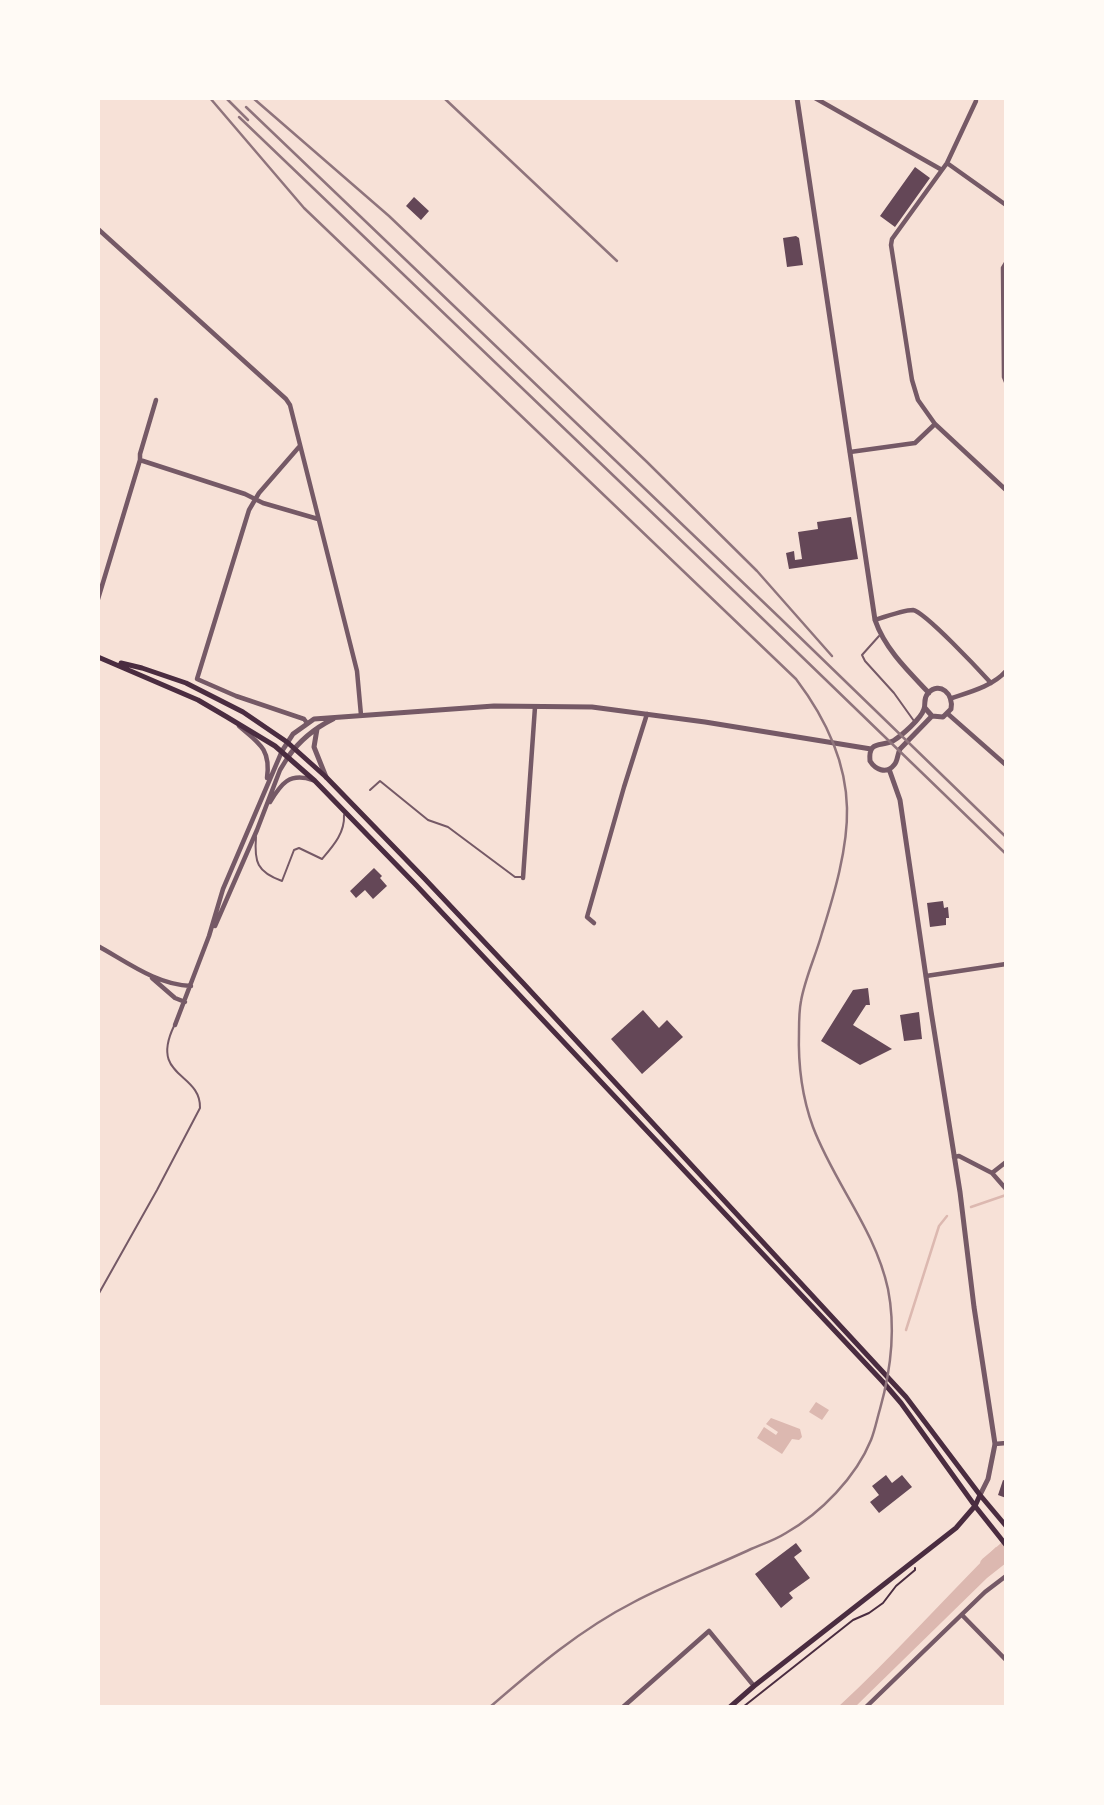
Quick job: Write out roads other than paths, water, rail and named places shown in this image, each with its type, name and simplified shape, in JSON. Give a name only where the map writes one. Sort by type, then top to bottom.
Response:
[{"type":"main road","points":[[98,657],[198,700],[282,751],[315,781],[883,1382],[1006,1545]]},
{"type":"main road","points":[[107,660],[142,668],[186,683],[243,712],[286,742],[326,777],[523,983],[906,1397],[1006,1526]]},
{"type":"main road","points":[[730,1707],[913,1559],[956,1528],[975,1506],[980,1495]]},
{"type":"street","points":[[797,98],[875,620],[886,645],[929,693]]},
{"type":"street","points":[[815,98],[942,170]]},
{"type":"street","points":[[976,102],[947,163],[892,239],[891,245],[912,380],[918,400],[935,424],[1006,490]]},
{"type":"street","points":[[947,163],[1006,205]]},
{"type":"street","points":[[98,229],[286,399],[294,419],[357,671],[361,715]]},
{"type":"street","points":[[1006,263],[1003,268],[1006,382]]},
{"type":"street","points":[[98,599],[156,400]]},
{"type":"street","points":[[849,452],[915,443],[935,424]]},
{"type":"street","points":[[300,446],[249,510],[197,679],[236,696],[304,719],[307,723]]},
{"type":"street","points":[[140,460],[318,519]]},
{"type":"street","points":[[875,620],[912,610],[918,612],[991,683]]},
{"type":"street","points":[[951,698],[991,683],[1006,671]]},
{"type":"street","points":[[935,690],[948,693],[951,698],[952,706],[948,713],[941,717],[932,716],[925,708],[924,700],[935,690]]},
{"type":"street","points":[[175,1025],[209,936],[223,889],[266,784],[286,742],[314,719],[494,706],[592,707],[872,749]]},
{"type":"street","points":[[523,878],[535,707]]},
{"type":"street","points":[[888,744],[898,738],[925,708]]},
{"type":"street","points":[[948,713],[1006,765]]},
{"type":"street","points":[[594,923],[587,916],[647,714]]},
{"type":"street","points":[[897,754],[888,744],[880,743],[872,749],[870,761],[882,771],[889,769],[896,763],[897,754],[905,743],[932,716]]},
{"type":"street","points":[[227,717],[265,751],[269,764],[266,784]]},
{"type":"street","points":[[209,936],[223,910],[280,770],[294,749],[317,729],[337,717]]},
{"type":"street","points":[[317,729],[314,747],[326,777]]},
{"type":"street","points":[[889,769],[900,800],[960,1192],[995,1444],[988,1479],[980,1495]]},
{"type":"street","points":[[264,812],[277,791],[288,780],[299,777],[315,781]]},
{"type":"street","points":[[98,946],[149,975],[191,986]]},
{"type":"street","points":[[926,975],[1006,964]]},
{"type":"street","points":[[149,975],[176,998],[185,1002]]},
{"type":"street","points":[[954,1157],[959,1156],[992,1173],[1006,1189]]},
{"type":"street","points":[[992,1173],[1006,1162]]},
{"type":"street","points":[[995,1444],[1006,1443]]},
{"type":"street","points":[[866,1707],[985,1592],[1006,1576]]},
{"type":"street","points":[[962,1615],[1006,1660]]},
{"type":"street","points":[[623,1707],[709,1631],[754,1686]]},
{"type":"lane","points":[[880,635],[862,655],[915,721]]},
{"type":"lane","points":[[370,790],[380,781],[428,820],[448,827],[516,877],[523,878]]},
{"type":"lane","points":[[257,830],[256,860],[262,872],[282,881],[295,850],[299,848],[323,859],[341,835],[345,821],[343,811]]},
{"type":"lane","points":[[98,1294],[158,1190],[200,1108],[197,1092],[172,1068],[168,1059],[169,1037],[175,1025]]},
{"type":"waterway","points":[[971,1207],[1006,1195]]},
{"type":"waterway","points":[[906,1330],[939,1226],[947,1216]]},
{"type":"waterway","points":[[987,1564],[1006,1548]]},
{"type":"railway","points":[[210,98],[304,208],[796,679],[816,708],[832,740],[846,790],[847,823],[843,855],[800,1005],[799,1056],[803,1092],[813,1127],[874,1246],[888,1289],[892,1320],[889,1365],[871,1440],[856,1467],[836,1493],[799,1525],[773,1540],[634,1602],[595,1624],[490,1707]]},
{"type":"railway","points":[[226,98],[248,120]]},
{"type":"railway","points":[[253,98],[389,216],[647,462],[757,571],[832,656]]},
{"type":"railway","points":[[444,98],[617,261]]},
{"type":"railway","points":[[246,107],[1006,837]]},
{"type":"railway","points":[[239,117],[1006,854]]}]
